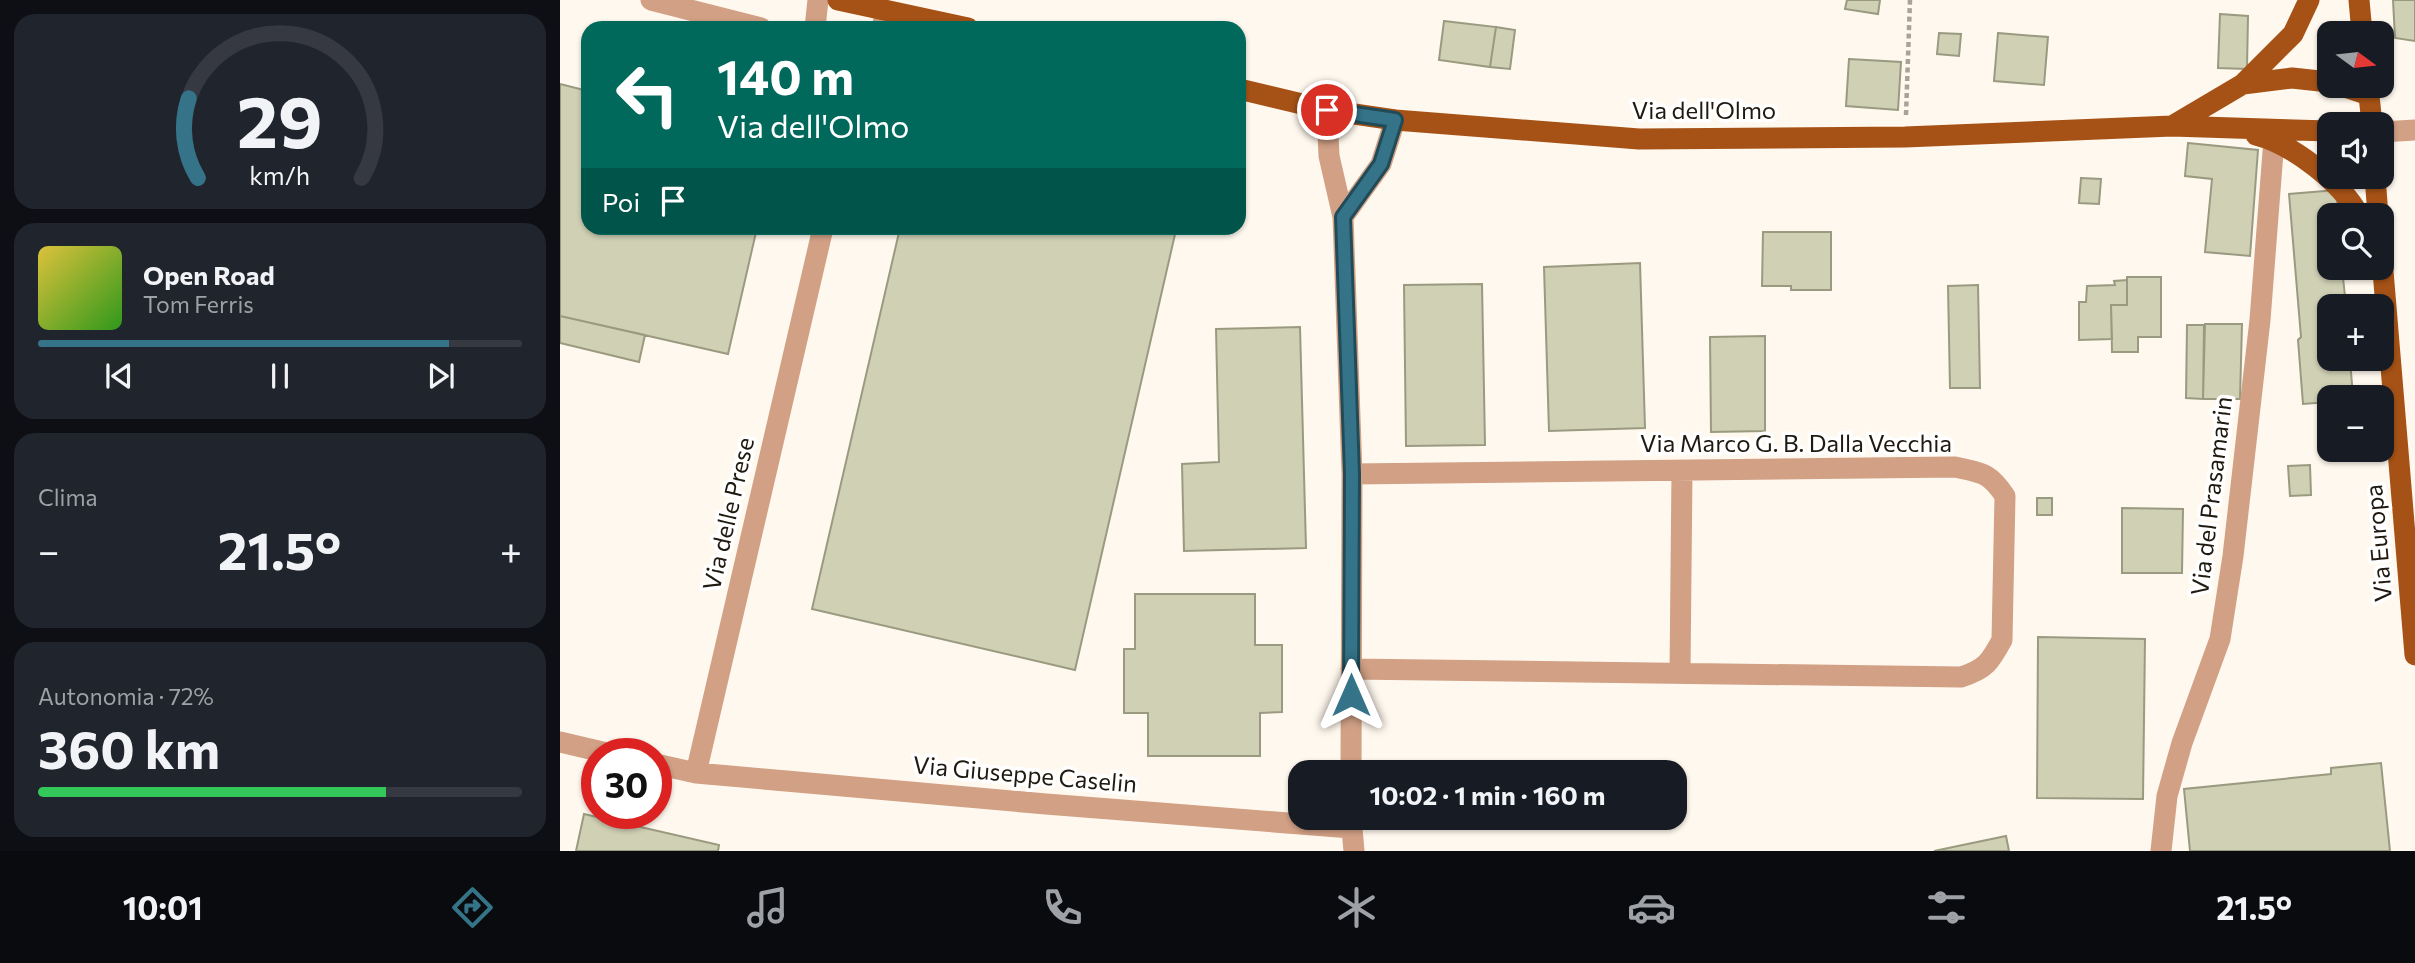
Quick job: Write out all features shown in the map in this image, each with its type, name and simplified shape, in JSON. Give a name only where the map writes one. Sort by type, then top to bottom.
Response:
[{"type":"main road","points":[[838,0],[884,20]]},
{"type":"main road","name":"Via dell'Olmo","points":[[2172,126],[2243,84],[2293,34],[2309,0]]},
{"type":"main road","points":[[2359,0],[2361,21]]},
{"type":"main road","name":"Via dell'Olmo","points":[[2243,84],[2292,78],[2317,81]]},
{"type":"main road","name":"Via dell'Olmo","points":[[1246,91],[1327,110],[1395,120],[1639,139],[1905,137],[2172,126],[2317,131]]},
{"type":"main road","name":"Via dell'Olmo","points":[[2234,129],[2274,139],[2339,188],[2350,203]]},
{"type":"main road","name":"Via Europa","points":[[2383,280],[2415,655]]},
{"type":"street","points":[[651,0],[734,21]]},
{"type":"street","points":[[816,21],[818,0]]},
{"type":"street","points":[[1327,110],[1329,156],[1343,217],[1352,474],[1351,760]]},
{"type":"street","points":[[1343,217],[1381,164],[1395,120]]},
{"type":"street","points":[[2394,131],[2415,130]]},
{"type":"street","name":"Via del Prasamarin","points":[[2161,851],[2167,796],[2182,743],[2220,639],[2233,556],[2260,320],[2274,139]]},
{"type":"street","name":"Via delle Prese","points":[[696,773],[821,235]]},
{"type":"street","name":"Via Marco G. B. Dalla Vecchia","points":[[1351,669],[1961,677],[1980,671],[1992,659],[2002,640],[2005,496],[1994,479],[1955,467],[1352,474]]},
{"type":"street","points":[[1680,673],[1682,470]]},
{"type":"street","points":[[560,742],[581,747]]},
{"type":"street","points":[[672,768],[696,773]]},
{"type":"street","name":"Via Giuseppe Caselin","points":[[696,773],[1033,803],[1288,819]]},
{"type":"street","name":"Via Giuseppe Caselin","points":[[1352,830],[1354,851]]},
{"type":"path","points":[[1905,137],[1910,0]]},
{"type":"building","points":[[1847,0],[1880,0],[1878,14],[1845,9]]},
{"type":"building","points":[[2393,0],[2415,0],[2415,41],[2395,38]]},
{"type":"building","points":[[2220,14],[2248,16],[2247,69],[2218,68]]},
{"type":"building","points":[[1444,21],[1496,27],[1490,67],[1439,60]]},
{"type":"building","points":[[1496,27],[1515,30],[1510,69],[1490,67]]},
{"type":"building","points":[[1939,33],[1961,34],[1959,56],[1937,54]]},
{"type":"building","points":[[1998,33],[2048,37],[2044,85],[1994,81]]},
{"type":"building","points":[[1849,59],[1901,62],[1898,110],[1846,106]]},
{"type":"building","points":[[560,84],[581,89],[581,235],[755,235],[728,354],[560,316]]},
{"type":"building","points":[[2188,143],[2258,150],[2250,256],[2205,252],[2212,179],[2185,176]]},
{"type":"building","points":[[2081,178],[2101,179],[2099,204],[2079,203]]},
{"type":"building","points":[[2336,190],[2337,203],[2317,203],[2317,280],[2343,280],[2345,294],[2317,294],[2317,371],[2351,371],[2352,385],[2317,385],[2317,403],[2303,404],[2298,340],[2301,337],[2289,194]]},
{"type":"building","points":[[1763,232],[1831,232],[1831,290],[1791,290],[1791,286],[1762,286]]},
{"type":"building","points":[[898,235],[1175,235],[1075,670],[812,609]]},
{"type":"building","points":[[1640,263],[1645,428],[1549,431],[1544,267]]},
{"type":"building","points":[[2127,277],[2161,277],[2161,337],[2138,337],[2138,352],[2112,352],[2111,305],[2127,305]]},
{"type":"building","points":[[2127,280],[2127,305],[2111,305],[2112,339],[2079,340],[2079,302],[2086,302],[2087,286],[2115,285],[2114,281]]},
{"type":"building","points":[[1482,284],[1485,445],[1406,446],[1404,285]]},
{"type":"building","points":[[1978,285],[1980,388],[1950,388],[1948,286]]},
{"type":"building","points":[[560,316],[645,335],[639,362],[560,343]]},
{"type":"building","points":[[2205,324],[2242,324],[2240,399],[2203,399]]},
{"type":"building","points":[[2187,325],[2204,325],[2203,399],[2186,398]]},
{"type":"building","points":[[1300,327],[1306,548],[1184,551],[1182,464],[1219,462],[1216,329]]},
{"type":"building","points":[[1765,336],[1765,431],[1711,432],[1710,337]]},
{"type":"building","points":[[2310,465],[2311,495],[2290,496],[2288,466]]},
{"type":"building","points":[[2037,498],[2052,498],[2052,515],[2037,515]]},
{"type":"building","points":[[2122,508],[2183,509],[2182,573],[2122,573]]},
{"type":"building","points":[[1135,594],[1255,594],[1255,645],[1282,645],[1282,712],[1260,713],[1260,756],[1148,756],[1148,713],[1124,713],[1124,649],[1135,649]]},
{"type":"building","points":[[2038,637],[2145,639],[2143,799],[2037,798]]},
{"type":"building","points":[[2381,763],[2390,851],[2190,851],[2184,789],[2331,774],[2331,768]]},
{"type":"building","points":[[581,828],[649,829],[719,845],[718,851],[576,851]]},
{"type":"building","points":[[2006,836],[2009,851],[1934,851]]},
{"type":"route","points":[[1327,110],[1395,120],[1381,164],[1343,217],[1352,474],[1351,695]]}]
